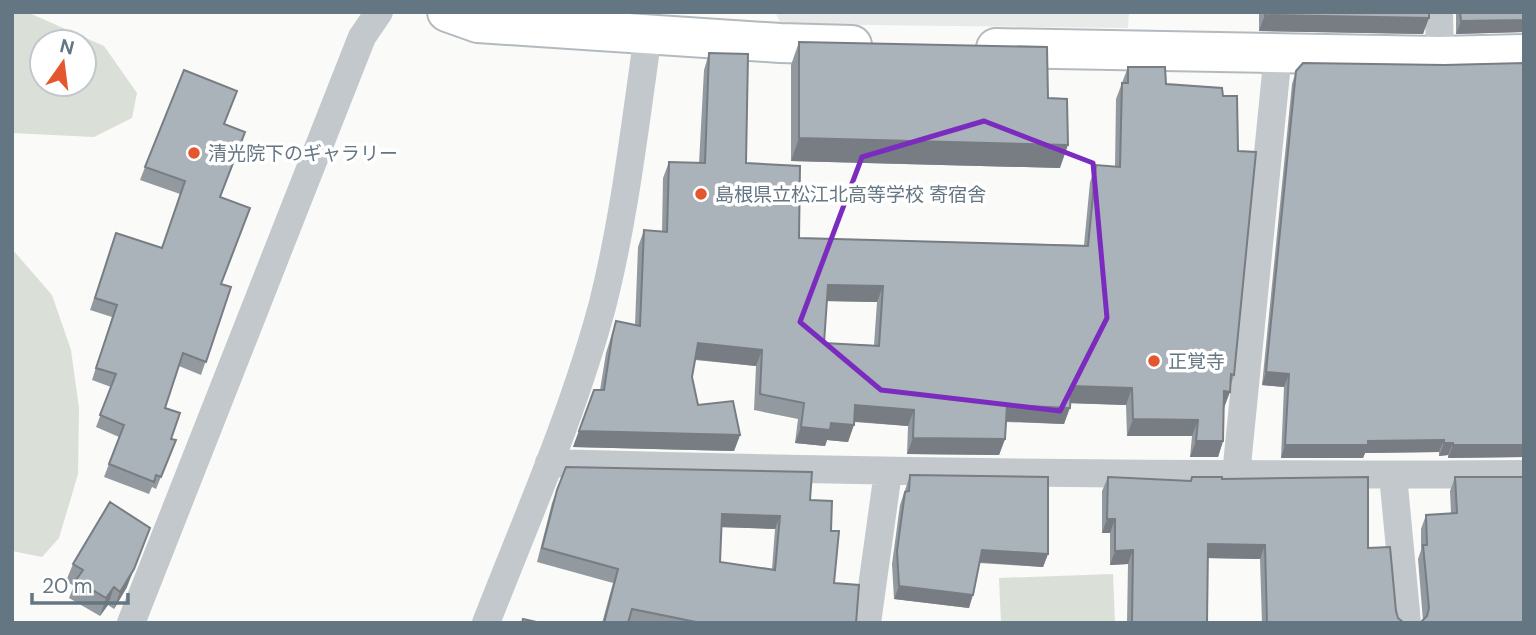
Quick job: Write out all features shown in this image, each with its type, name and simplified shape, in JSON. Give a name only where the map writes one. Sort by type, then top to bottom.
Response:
[{"type":"street","points":[[131,623],[362,37],[379,12]]},
{"type":"street","points":[[447,12],[478,23],[780,43],[889,46]]},
{"type":"street","points":[[1439,12],[1440,56]]},
{"type":"street","points":[[486,623],[549,463],[593,337],[625,189],[648,35]]},
{"type":"street","points":[[957,48],[1440,56],[1524,54]]},
{"type":"street","points":[[1236,475],[1278,53]]},
{"type":"street","points":[[549,463],[888,472],[1524,474]]},
{"type":"street","points":[[866,623],[888,472]]},
{"type":"street","points":[[1394,475],[1407,623]]},
{"type":"highlighted area","points":[[984,121],[1093,163],[1107,318],[1060,411],[881,390],[800,322],[862,157]]},
{"type":"shaded area","points":[[12,12],[27,12],[63,28],[28,28],[28,98],[98,98],[98,43],[104,46],[137,93],[132,118],[94,137],[12,133]]},
{"type":"shaded area","points":[[775,12],[1129,12],[1128,28],[781,24]]},
{"type":"shaded area","points":[[12,249],[52,295],[71,350],[79,408],[78,474],[59,538],[42,557],[12,551]]},
{"type":"shaded area","points":[[1113,574],[1115,623],[1001,623],[999,578]]},
{"type":"building","points":[[1265,12],[1429,12],[1429,18],[1265,15]]},
{"type":"building","points":[[1460,12],[1524,12],[1524,20],[1461,21]]},
{"type":"building","points":[[799,42],[1047,47],[1048,98],[1067,99],[1068,145],[799,138]]},
{"type":"building","points":[[709,53],[748,54],[746,163],[800,166],[799,238],[1088,246],[1096,165],[1120,167],[1122,83],[1128,83],[1128,67],[1165,67],[1166,84],[1222,88],[1223,96],[1237,96],[1238,151],[1256,152],[1234,375],[1231,374],[1230,392],[1224,391],[1223,441],[1196,441],[1198,420],[1133,419],[1132,388],[1071,386],[1070,408],[1007,405],[1005,439],[913,438],[914,410],[855,405],[854,425],[831,423],[830,430],[801,427],[804,403],[760,394],[762,350],[698,343],[692,377],[698,405],[733,401],[740,435],[579,431],[594,390],[604,390],[616,321],[640,326],[644,230],[667,232],[669,162],[705,163]],"holes":[[[828,285],[883,286],[879,346],[824,343]]]},
{"type":"building","points":[[1303,63],[1524,63],[1524,445],[1453,445],[1444,443],[1444,440],[1368,441],[1368,445],[1285,445],[1289,374],[1266,372],[1296,71]]},
{"type":"building","points":[[184,70],[237,91],[224,124],[245,132],[220,197],[250,208],[221,284],[231,287],[206,362],[183,353],[165,408],[180,413],[171,439],[176,440],[161,477],[156,475],[154,482],[109,464],[124,425],[100,415],[116,374],[96,368],[117,305],[95,298],[116,233],[162,248],[185,181],[145,167]]},
{"type":"building","points":[[566,467],[812,472],[810,500],[832,501],[831,531],[839,531],[834,583],[859,585],[856,623],[701,623],[632,609],[628,623],[604,623],[618,569],[542,548]],"holes":[[[722,514],[780,516],[775,570],[720,562]]]},
{"type":"building","points":[[910,475],[1048,477],[1048,554],[982,550],[973,595],[899,586],[897,551]]},
{"type":"building","points":[[1108,477],[1191,481],[1192,477],[1368,477],[1368,548],[1390,547],[1396,611],[1398,618],[1404,623],[1267,623],[1265,545],[1208,544],[1207,623],[1132,623],[1133,550],[1115,551],[1115,519],[1107,519]]},
{"type":"building","points":[[1455,477],[1524,477],[1524,623],[1420,623],[1427,616],[1429,608],[1423,545],[1427,545],[1426,515],[1457,513]]},
{"type":"building","points":[[110,502],[150,528],[134,569],[120,592],[114,587],[106,598],[76,580],[83,570],[73,564]]},
{"type":"building","points":[[523,619],[541,623],[522,623]]},
{"type":"place","name":"清光院下のギャラリー","points":[[194,153]]},
{"type":"place","name":"島根県立松江北高等学校 寄宿舎","points":[[701,194]]},
{"type":"place","name":"正覚寺","points":[[1154,361]]}]
